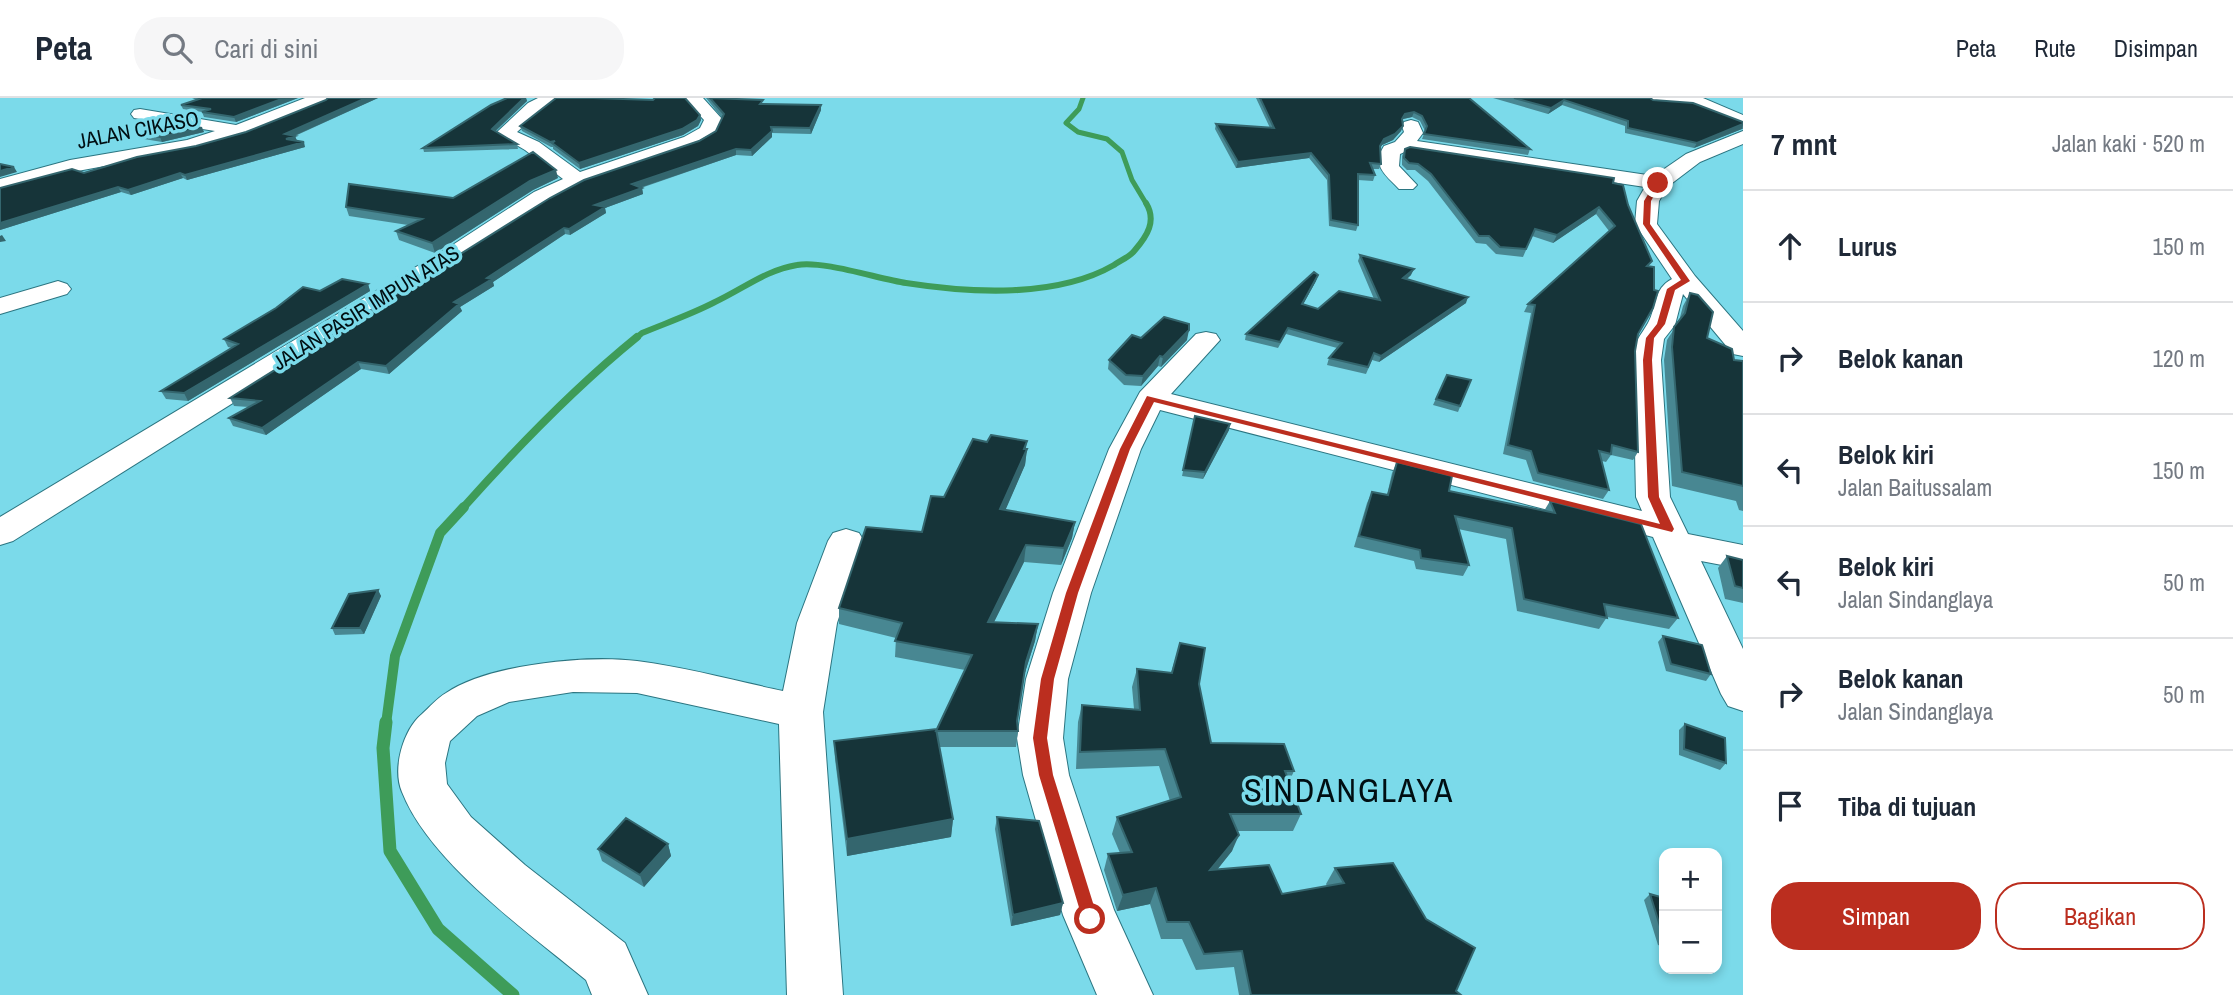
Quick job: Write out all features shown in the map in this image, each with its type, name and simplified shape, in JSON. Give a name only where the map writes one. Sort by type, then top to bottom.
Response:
[{"type":"street","name":"JALAN CIKASO","points":[[0,185],[70,166],[190,145],[240,130],[321,98]]},
{"type":"street","points":[[551,98],[528,112],[505,133],[532,146],[577,180]]},
{"type":"street","name":"JALAN PASIR IMPUN ATAS","points":[[0,533],[458,251],[506,218],[577,180],[691,141],[708,131],[713,119],[693,98]]},
{"type":"street","points":[[1652,98],[1692,100],[1743,121]]},
{"type":"street","points":[[140,114],[240,130]]},
{"type":"street","points":[[1406,185],[1386,163],[1391,150],[1408,135],[1658,183]]},
{"type":"street","points":[[1743,137],[1693,158],[1658,183],[1647,201],[1646,224],[1686,281],[1743,348]]},
{"type":"street","points":[[1686,281],[1671,289],[1661,324],[1650,338],[1647,360],[1653,497],[1743,694]]},
{"type":"street","points":[[0,306],[58,289]]},
{"type":"street","points":[[1125,995],[1087,911],[1067,837],[1046,775],[1040,738],[1047,679],[1072,593],[1125,449],[1151,398],[1206,340]]},
{"type":"street","points":[[1151,398],[1743,557]]},
{"type":"street","points":[[815,995],[801,712],[817,623],[846,541]]},
{"type":"street","points":[[620,995],[606,962],[507,882],[454,832],[424,789],[422,763],[430,733],[462,704],[502,687],[573,676],[637,677],[801,712]]},
{"type":"building","points":[[202,98],[284,98],[234,117],[202,112],[211,109],[181,105]]},
{"type":"building","points":[[328,98],[366,98],[285,134],[295,136],[286,139],[304,142],[185,175],[180,173],[128,190],[118,187],[0,223],[0,188],[72,169],[84,173],[137,157],[196,146],[246,132]]},
{"type":"building","points":[[507,98],[524,98],[492,129],[517,144],[423,148],[491,105]]},
{"type":"building","points":[[556,98],[685,98],[700,115],[697,120],[682,129],[579,163],[552,143],[555,141],[550,142],[520,126]]},
{"type":"building","points":[[710,98],[763,100],[760,104],[821,105],[810,128],[771,127],[772,131],[751,150],[736,149],[632,184],[642,188],[595,205],[605,207],[569,229],[564,228],[487,278],[492,279],[454,302],[459,304],[386,366],[358,362],[262,428],[229,418],[260,401],[230,398],[550,198],[584,180],[699,141],[716,131],[724,114]]},
{"type":"building","points":[[1260,98],[1469,98],[1530,149],[1424,134],[1427,126],[1422,116],[1414,112],[1405,114],[1402,119],[1403,126],[1384,139],[1380,146],[1381,164],[1370,163],[1375,175],[1358,174],[1358,225],[1331,220],[1329,175],[1311,153],[1238,162],[1216,124],[1274,128]]},
{"type":"building","points":[[1514,98],[1650,98],[1693,103],[1743,124],[1697,143],[1628,128],[1628,121],[1564,100],[1551,108]]},
{"type":"building","points":[[174,123],[202,128],[160,137],[142,134]]},
{"type":"building","points":[[1410,147],[1614,178],[1613,183],[1623,185],[1628,205],[1652,261],[1647,266],[1654,267],[1654,290],[1658,291],[1653,308],[1638,334],[1635,351],[1638,452],[1612,445],[1611,454],[1599,451],[1609,490],[1538,473],[1531,451],[1508,445],[1535,305],[1528,304],[1615,226],[1599,207],[1557,235],[1535,229],[1526,249],[1500,247],[1489,236],[1479,236],[1431,174],[1404,158],[1405,149]]},
{"type":"building","points":[[533,152],[556,170],[530,181],[432,243],[396,231],[422,219],[346,207],[349,184],[453,198]]},
{"type":"building","points":[[0,164],[14,167],[0,171]]},
{"type":"building","points":[[1360,255],[1414,269],[1403,278],[1468,297],[1381,356],[1374,353],[1368,367],[1329,358],[1342,343],[1288,328],[1280,342],[1246,334],[1314,272],[1318,275],[1302,304],[1318,309],[1339,291],[1380,300]]},
{"type":"building","points":[[342,279],[368,284],[184,393],[161,391],[238,344],[224,339],[276,308],[303,287],[320,291]]},
{"type":"building","points":[[1690,293],[1698,295],[1713,312],[1707,338],[1732,349],[1734,360],[1743,361],[1743,486],[1682,472],[1672,347],[1674,327],[1685,313]]},
{"type":"building","points":[[1164,317],[1189,324],[1189,330],[1163,357],[1160,356],[1143,376],[1126,375],[1109,360],[1132,335],[1141,338]]},
{"type":"building","points":[[1447,375],[1471,380],[1460,406],[1436,399]]},
{"type":"building","points":[[1195,416],[1230,424],[1205,472],[1183,470]]},
{"type":"building","points":[[991,435],[1027,441],[1024,449],[1027,449],[1000,509],[1075,522],[1064,548],[1026,545],[988,622],[1038,624],[1026,662],[1017,721],[1018,731],[936,731],[972,655],[895,641],[902,623],[839,608],[866,527],[922,532],[931,496],[944,497],[973,439],[987,442]]},
{"type":"building","points":[[1397,462],[1452,476],[1449,491],[1555,513],[1550,501],[1641,524],[1678,618],[1604,604],[1607,618],[1524,599],[1512,528],[1455,516],[1469,565],[1421,558],[1420,550],[1359,536],[1372,492],[1388,495]]},
{"type":"building","points":[[1727,556],[1743,560],[1743,588],[1735,586]]},
{"type":"building","points":[[378,590],[360,628],[332,628],[349,594]]},
{"type":"building","points":[[1663,636],[1702,645],[1711,674],[1671,664]]},
{"type":"building","points":[[1180,643],[1205,648],[1199,684],[1211,743],[1284,744],[1294,771],[1285,771],[1301,814],[1230,814],[1239,835],[1210,870],[1269,865],[1282,894],[1344,883],[1335,868],[1393,863],[1426,919],[1475,948],[1456,991],[1461,995],[1251,995],[1242,951],[1204,954],[1189,922],[1167,922],[1156,888],[1123,895],[1108,854],[1132,852],[1117,817],[1181,797],[1165,749],[1080,752],[1082,705],[1140,710],[1137,669],[1172,673]]},
{"type":"building","points":[[1685,724],[1725,738],[1726,763],[1684,749]]},
{"type":"building","points":[[936,729],[953,819],[847,839],[834,741]]},
{"type":"building","points":[[997,817],[1039,821],[1063,903],[1013,915]]},
{"type":"building","points":[[626,818],[668,844],[640,875],[598,849]]},
{"type":"building","points":[[1650,894],[1659,897],[1659,923]]},
{"type":"waterway","points":[[1083,98],[1079,109],[1066,123],[1078,132],[1107,139],[1122,152],[1132,180],[1146,204]]},
{"type":"waterway","points":[[635,339],[642,333],[706,306],[765,275],[797,265],[821,265],[906,283],[957,289],[1013,290],[1066,283],[1091,276],[1128,257],[1149,228],[1151,216],[1146,204]]},
{"type":"waterway","points":[[462,509],[546,419],[637,337]]},
{"type":"waterway","points":[[386,724],[395,656],[440,533],[464,507]]},
{"type":"waterway","points":[[386,722],[383,748],[390,851],[438,929],[513,995]]},
{"type":"district","name":"SINDANGLAYA","points":[[1349,790]]},
{"type":"route","points":[[1090,919],[1046,775],[1040,738],[1047,679],[1072,593],[1125,449],[1151,398],[1668,529],[1653,497],[1647,360],[1650,338],[1661,324],[1671,289],[1686,281],[1646,224],[1647,201],[1658,183]]}]
